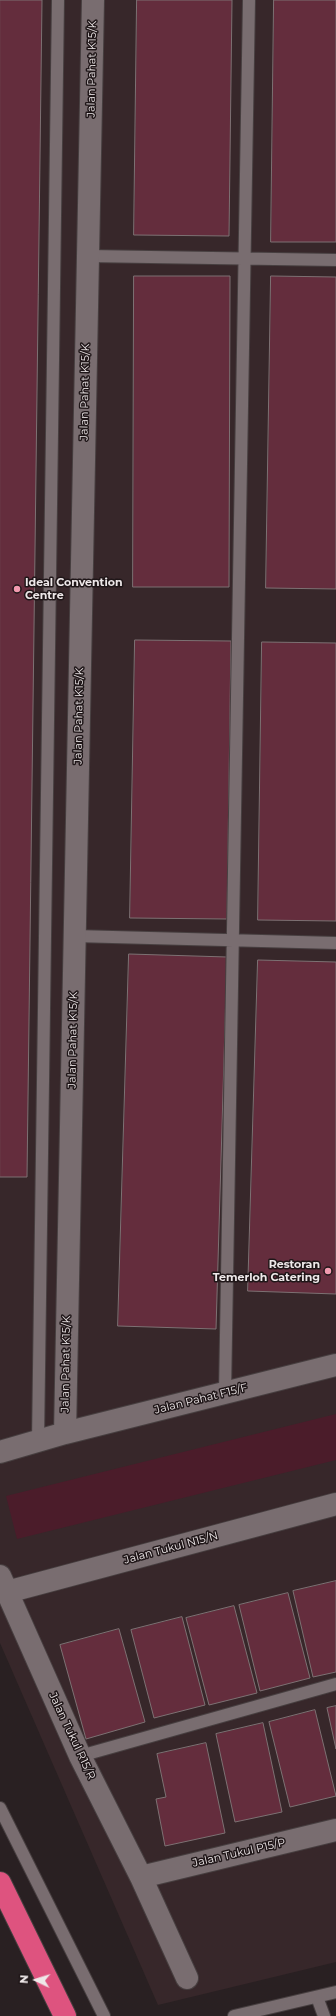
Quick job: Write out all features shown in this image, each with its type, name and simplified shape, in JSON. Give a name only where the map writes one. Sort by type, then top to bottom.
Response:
[{"type":"highway","points":[[0,1883],[65,2016]]},
{"type":"street","name":"Jalan Pahat K15/K","points":[[65,1433],[93,0]]},
{"type":"street","name":"Jalan Pahat F15/F","points":[[0,1452],[65,1433],[336,1365]]},
{"type":"street","name":"Jalan Tukul N15/N","points":[[3,1584],[336,1504]]},
{"type":"street","name":"Jalan Tukul R15/R","points":[[3,1584],[80,1756],[141,1876],[187,1978]]},
{"type":"street","name":"Jalan Tukul P15/P","points":[[141,1876],[336,1830]]},
{"type":"lane","points":[[38,1441],[58,0]]},
{"type":"lane","points":[[225,1393],[249,0]]},
{"type":"lane","points":[[88,256],[336,260]]},
{"type":"lane","points":[[74,936],[336,944]]},
{"type":"lane","points":[[80,1756],[336,1684]]},
{"type":"lane","points":[[0,1808],[104,2016]]},
{"type":"lane","points":[[234,2016],[336,1992]]},
{"type":"lane","points":[[317,1997],[324,2016]]},
{"type":"shaded area","points":[[0,0],[336,0],[336,1962],[158,2005],[0,1643]]},
{"type":"shaded area","points":[[336,1414],[336,1460],[17,1539],[6,1496]]},
{"type":"building","name":"Ideal Convention Centre","points":[[0,0],[42,0],[27,1177],[0,1177]]},
{"type":"building","points":[[137,0],[232,0],[229,236],[134,235]]},
{"type":"building","points":[[274,0],[336,0],[336,242],[271,242]]},
{"type":"building","points":[[134,276],[230,276],[229,587],[133,587]]},
{"type":"building","points":[[271,276],[336,277],[336,589],[266,588]]},
{"type":"building","points":[[135,640],[231,641],[227,919],[130,918]]},
{"type":"building","points":[[262,642],[336,643],[336,921],[258,920]]},
{"type":"building","points":[[129,954],[227,957],[216,1329],[118,1326]]},
{"type":"building","points":[[258,960],[336,962],[336,1294],[248,1291]]},
{"type":"building","points":[[336,1581],[336,1672],[313,1677],[293,1591]]},
{"type":"building","points":[[288,1593],[310,1678],[260,1691],[239,1605]]},
{"type":"building","points":[[234,1606],[257,1693],[209,1705],[186,1618]]},
{"type":"building","points":[[182,1617],[205,1705],[154,1718],[131,1630]]},
{"type":"building","points":[[119,1629],[145,1722],[86,1739],[60,1645]]},
{"type":"building","points":[[336,1706],[336,1749],[327,1708]]},
{"type":"building","points":[[315,1710],[336,1796],[290,1807],[269,1722]]},
{"type":"building","points":[[263,1723],[282,1812],[235,1822],[216,1734]]},
{"type":"building","points":[[206,1743],[225,1833],[165,1846],[156,1799],[166,1797],[157,1754]]},
{"type":"place","name":"Ideal Convention Centre","points":[[17,589]]},
{"type":"place","name":"Restoran Temerloh Catering","points":[[328,1271]]}]
